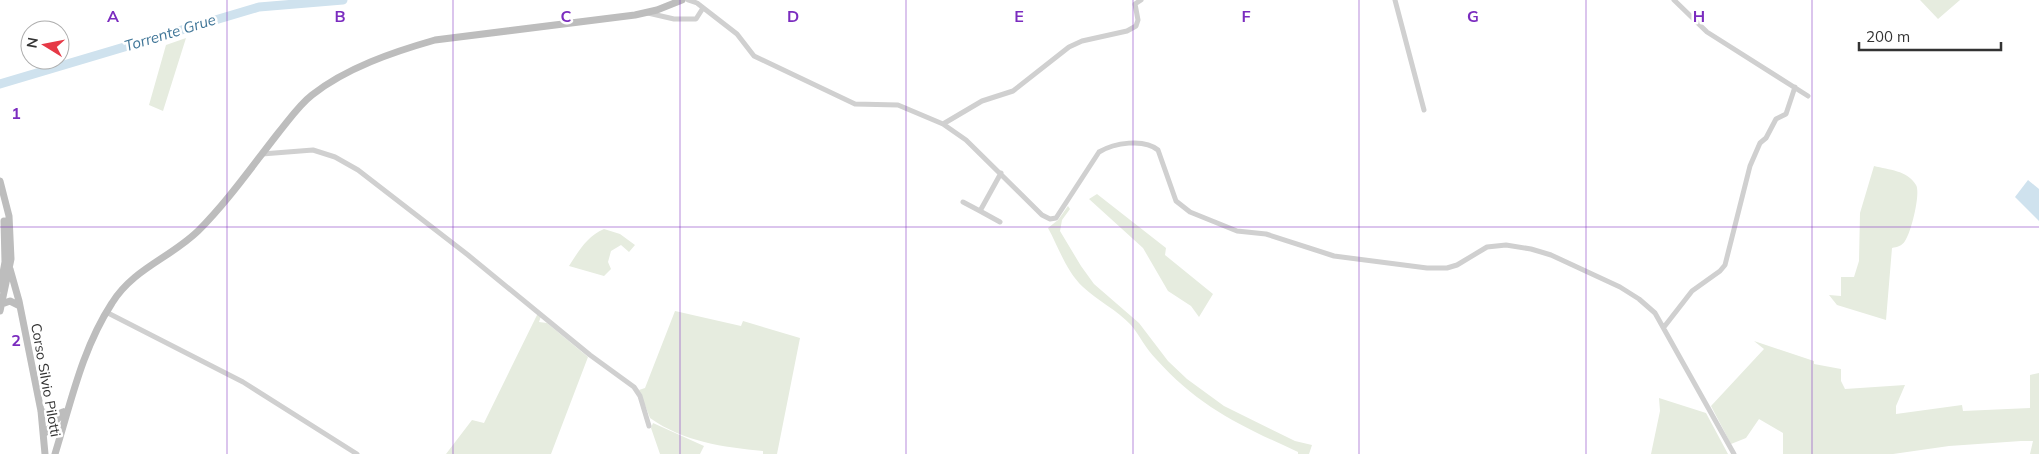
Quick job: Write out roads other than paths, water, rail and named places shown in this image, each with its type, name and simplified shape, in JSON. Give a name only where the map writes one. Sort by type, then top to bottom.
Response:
[{"type":"main road","points":[[55,454],[66,410],[84,357],[106,312],[125,283],[142,270],[170,254],[203,225],[310,96],[359,67],[410,47],[452,37],[648,13],[682,0]]},
{"type":"main road","points":[[0,181],[8,216],[10,269],[1,308]]},
{"type":"main road","points":[[0,289],[5,262],[1,186]]},
{"type":"main road","name":"Corso Silvio Pilotti","points":[[5,262],[7,284],[19,307]]},
{"type":"main road","name":"Corso Silvio Pilotti","points":[[10,269],[41,411],[45,454]]},
{"type":"main road","points":[[1,308],[10,301],[19,307]]},
{"type":"main road","points":[[41,411],[54,416],[66,410]]},
{"type":"main road","points":[[60,435],[54,440],[44,436],[66,410]]},
{"type":"street","points":[[688,0],[703,8],[737,34],[754,56],[855,104],[898,106],[943,124],[966,140],[1042,216],[1050,219],[1056,218],[1099,152],[1110,146],[1144,143],[1158,150],[1176,202],[1190,212],[1237,231],[1266,234],[1334,256],[1427,268],[1457,266],[1487,248],[1506,245],[1531,249],[1551,256],[1620,287],[1639,299],[1655,313],[1734,454]]},
{"type":"street","points":[[943,124],[982,101],[1012,90],[1069,48],[1082,41],[1127,31],[1136,26],[1138,20],[1135,4],[1141,0]]},
{"type":"street","points":[[1396,0],[1424,110]]},
{"type":"street","points":[[1674,0],[1707,32],[1808,96]]},
{"type":"street","points":[[648,13],[674,18],[696,19],[703,8]]},
{"type":"street","points":[[1664,327],[1692,291],[1720,271],[1725,265],[1750,166],[1762,140],[1766,138],[1776,119],[1786,114],[1795,87]]},
{"type":"street","points":[[262,154],[313,150],[335,157],[358,170],[634,387],[640,396],[649,426]]},
{"type":"street","points":[[980,211],[1001,173]]},
{"type":"street","points":[[963,202],[1000,222]]},
{"type":"street","points":[[106,312],[244,382],[357,454]]},
{"type":"water","points":[[2028,180],[2039,189],[2039,221],[2015,197]]},
{"type":"waterway","name":"Torrente Grue","points":[[0,84],[259,7],[343,0]]}]
